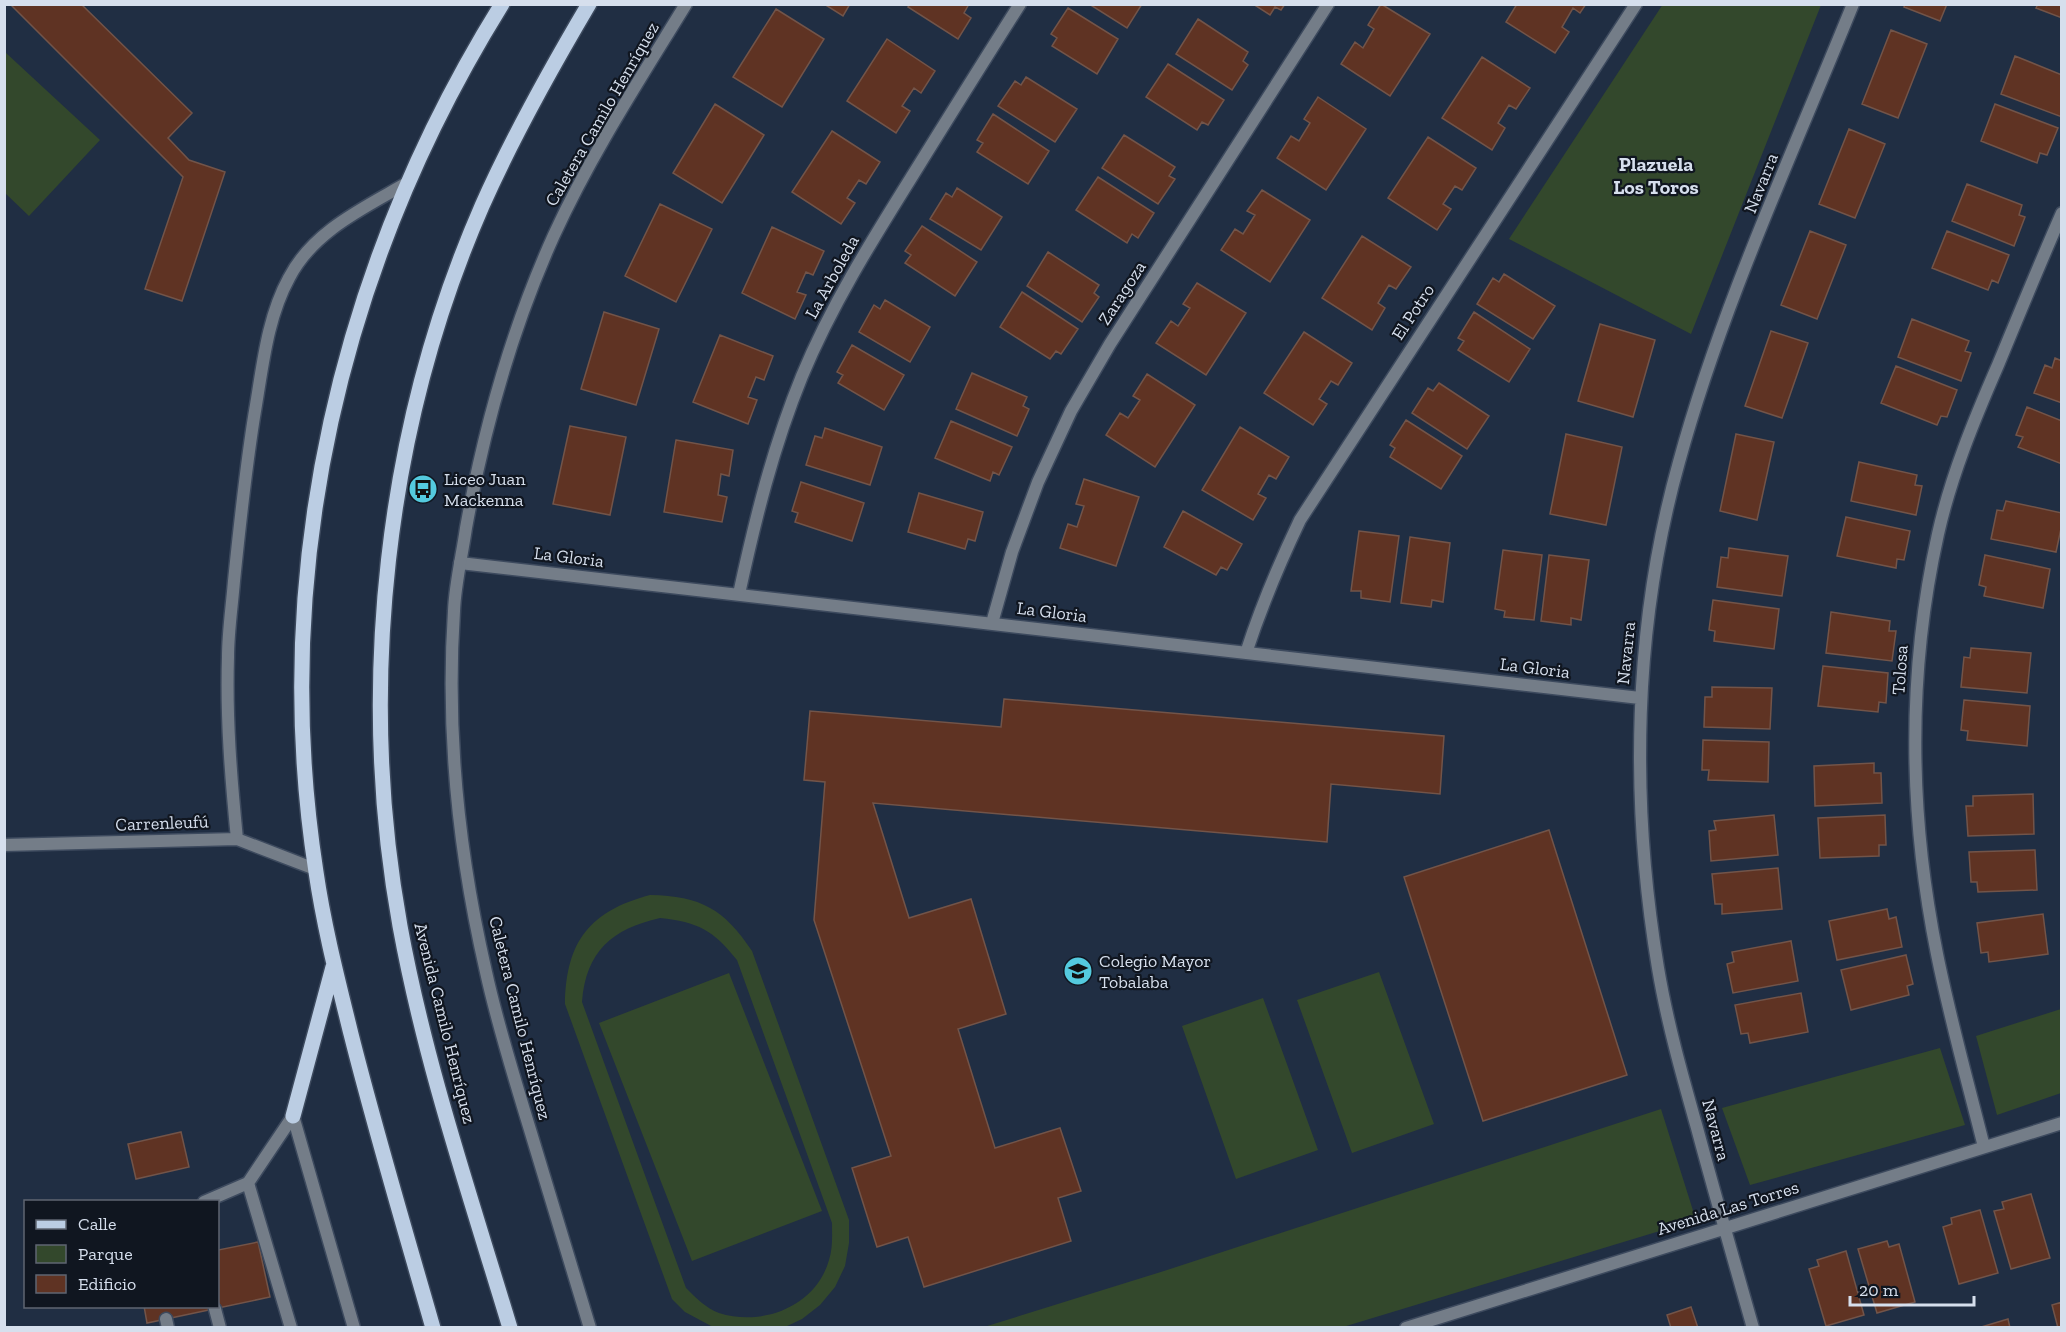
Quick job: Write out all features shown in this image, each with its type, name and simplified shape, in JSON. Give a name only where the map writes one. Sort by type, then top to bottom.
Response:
[{"type":"main road","points":[[433,1328],[368,1100],[334,964],[315,869],[307,794],[302,683],[303,633],[310,553],[331,419],[346,358],[377,259],[407,183],[439,116],[502,4]]},
{"type":"main road","name":"Avenida Camilo Henríquez","points":[[510,1328],[435,1075],[417,1006],[400,924],[388,842],[382,762],[381,684],[384,605],[392,525],[406,445],[426,367],[451,288],[481,209],[516,133],[589,4]]},
{"type":"main road","points":[[293,1116],[334,964]]},
{"type":"street","name":"Caletera Camilo Henríquez","points":[[590,1328],[509,1061],[486,971],[468,880],[457,789],[452,699],[454,609],[475,478],[496,395],[530,294],[555,234],[593,158],[686,4]]},
{"type":"street","name":"La Arboleda","points":[[739,594],[754,520],[775,447],[802,376],[827,322],[861,259],[1020,4]]},
{"type":"street","name":"Zaragoza","points":[[992,623],[1012,552],[1038,482],[1071,411],[1110,344],[1328,4]]},
{"type":"street","name":"El Potro","points":[[1246,653],[1271,582],[1300,520],[1636,4]]},
{"type":"street","name":"Navarra","points":[[1753,1328],[1679,1067],[1658,971],[1642,843],[1639,766],[1640,698],[1649,614],[1661,539],[1678,465],[1701,386],[1754,247],[1854,4]]},
{"type":"street","points":[[237,839],[228,743],[228,656],[250,442],[267,345],[278,303],[289,277],[306,254],[341,222],[407,183]]},
{"type":"street","name":"Tolosa","points":[[1984,1147],[1936,953],[1925,884],[1917,815],[1914,745],[1916,675],[1924,605],[1938,533],[1959,462],[2061,213]]},
{"type":"street","name":"La Gloria","points":[[460,563],[1640,698]]},
{"type":"street","name":"Carrenleufú","points":[[4,845],[237,839],[315,869]]},
{"type":"street","points":[[209,1200],[248,1183],[293,1116]]},
{"type":"street","points":[[293,1116],[354,1328]]},
{"type":"street","name":"Avenida Las Torres","points":[[1406,1328],[2061,1123]]},
{"type":"street","points":[[248,1183],[291,1328]]},
{"type":"street","points":[[215,1309],[220,1328]]},
{"type":"green space","name":"Plazuela Los Toros","points":[[1663,4],[1821,5],[1691,334],[1509,239]]},
{"type":"green space","points":[[5,52],[100,140],[29,216],[5,193]]},
{"type":"green space","points":[[650,895],[684,898],[697,902],[721,915],[752,951],[849,1220],[849,1243],[845,1266],[835,1287],[820,1305],[802,1319],[785,1327],[713,1327],[685,1312],[672,1299],[565,1004],[570,963],[585,932],[597,920],[629,902]],"holes":[[[660,918],[685,922],[704,929],[720,941],[737,960],[832,1223],[829,1260],[813,1290],[800,1301],[770,1315],[736,1317],[719,1313],[705,1306],[686,1288],[582,1002],[589,969],[604,945],[628,929]]]},
{"type":"green space","points":[[1379,972],[1434,1124],[1352,1153],[1297,1000]]},
{"type":"green space","points":[[729,973],[822,1211],[692,1261],[599,1023]]},
{"type":"green space","points":[[1263,998],[1318,1150],[1236,1179],[1182,1026]]},
{"type":"green space","points":[[2061,1009],[2061,1093],[1997,1115],[1976,1036]]},
{"type":"green space","points":[[1940,1048],[1965,1125],[1750,1185],[1722,1108]]},
{"type":"green space","points":[[1661,1109],[1696,1220],[1343,1327],[984,1327],[1164,1271]]},
{"type":"building","points":[[10,4],[81,4],[192,113],[168,138],[189,160],[225,172],[182,301],[145,289],[183,177]]},
{"type":"building","points":[[824,4],[850,4],[843,16]]},
{"type":"building","points":[[910,4],[969,4],[964,13],[971,18],[958,39],[908,7]]},
{"type":"building","points":[[1089,4],[1142,4],[1127,28]]},
{"type":"building","points":[[1253,4],[1285,4],[1281,10],[1275,7],[1270,15]]},
{"type":"building","points":[[1381,4],[1430,34],[1390,96],[1341,64],[1355,42],[1363,48],[1374,29],[1368,25]]},
{"type":"building","points":[[1517,4],[1586,4],[1580,13],[1573,8],[1562,27],[1569,32],[1555,53],[1506,22]]},
{"type":"building","points":[[1905,4],[1947,4],[1940,21],[1904,7]]},
{"type":"building","points":[[2038,4],[2062,4],[2062,18],[2036,8]]},
{"type":"building","points":[[1068,8],[1118,39],[1097,74],[1052,46],[1057,38],[1051,34]]},
{"type":"building","points":[[776,9],[824,39],[782,107],[733,77]]},
{"type":"building","points":[[1198,19],[1248,52],[1243,61],[1248,65],[1232,90],[1176,54]]},
{"type":"building","points":[[1891,30],[1927,44],[1898,118],[1862,104]]},
{"type":"building","points":[[887,39],[935,71],[921,93],[914,88],[902,106],[910,111],[896,133],[847,101]]},
{"type":"building","points":[[2015,56],[2062,75],[2062,117],[2001,94]]},
{"type":"building","points":[[1482,57],[1530,88],[1516,109],[1509,105],[1498,123],[1505,128],[1492,150],[1442,118]]},
{"type":"building","points":[[1168,64],[1224,100],[1208,125],[1202,122],[1197,130],[1146,97]]},
{"type":"building","points":[[1026,77],[1077,109],[1055,142],[998,106],[1015,81],[1021,85]]},
{"type":"building","points":[[1318,97],[1366,129],[1326,190],[1277,158],[1291,136],[1299,141],[1310,123],[1304,119]]},
{"type":"building","points":[[715,104],[764,135],[722,203],[673,173]]},
{"type":"building","points":[[1995,104],[2058,128],[2047,155],[2040,153],[2037,163],[1981,141]]},
{"type":"building","points":[[993,114],[1049,151],[1028,184],[977,152],[983,143],[977,140]]},
{"type":"building","points":[[1849,129],[1885,144],[1855,218],[1819,204]]},
{"type":"building","points":[[832,131],[880,162],[866,184],[859,180],[847,198],[855,203],[841,224],[792,192]]},
{"type":"building","points":[[1124,135],[1175,167],[1169,176],[1175,179],[1158,204],[1102,168]]},
{"type":"building","points":[[1428,137],[1476,168],[1462,190],[1455,186],[1443,204],[1451,209],[1437,230],[1388,198]]},
{"type":"building","points":[[1098,177],[1154,213],[1138,238],[1132,234],[1127,243],[1076,210]]},
{"type":"building","points":[[1967,184],[2022,205],[2019,215],[2025,217],[2014,246],[1952,221]]},
{"type":"building","points":[[957,188],[1002,217],[981,250],[930,219],[946,193],[952,197]]},
{"type":"building","points":[[1262,190],[1310,220],[1270,282],[1221,250],[1235,229],[1243,234],[1255,215],[1247,211]]},
{"type":"building","points":[[660,204],[712,229],[676,302],[625,276]]},
{"type":"building","points":[[922,226],[977,262],[955,296],[905,263],[911,255],[905,251]]},
{"type":"building","points":[[772,227],[824,251],[813,275],[806,272],[797,292],[806,295],[795,319],[742,293]]},
{"type":"building","points":[[1810,231],[1846,245],[1817,319],[1781,305]]},
{"type":"building","points":[[1947,231],[2009,255],[1998,283],[1992,280],[1988,290],[1932,268]]},
{"type":"building","points":[[1362,236],[1411,267],[1396,289],[1389,285],[1378,303],[1385,308],[1372,330],[1322,298]]},
{"type":"building","points":[[1048,252],[1099,285],[1094,293],[1099,297],[1082,322],[1027,286]]},
{"type":"building","points":[[1504,274],[1555,306],[1533,339],[1477,304],[1493,278],[1499,282]]},
{"type":"building","points":[[1197,283],[1246,313],[1206,375],[1156,343],[1171,321],[1178,326],[1190,308],[1183,304]]},
{"type":"building","points":[[1022,292],[1078,329],[1061,354],[1056,351],[1050,359],[1000,327]]},
{"type":"building","points":[[885,300],[930,327],[910,362],[859,332],[874,305],[880,309]]},
{"type":"building","points":[[604,312],[659,329],[636,405],[581,389]]},
{"type":"building","points":[[1474,312],[1530,349],[1509,382],[1458,350],[1464,341],[1458,338]]},
{"type":"building","points":[[1912,319],[1969,341],[1965,351],[1971,353],[1961,381],[1898,357]]},
{"type":"building","points":[[1600,324],[1655,340],[1633,417],[1578,401]]},
{"type":"building","points":[[1771,331],[1808,343],[1782,418],[1745,406]]},
{"type":"building","points":[[1304,332],[1352,363],[1338,385],[1331,381],[1319,399],[1327,404],[1313,425],[1264,393]]},
{"type":"building","points":[[720,335],[773,356],[764,380],[756,377],[748,397],[757,400],[748,424],[693,402]]},
{"type":"building","points":[[852,345],[904,375],[884,410],[838,383],[843,375],[837,372]]},
{"type":"building","points":[[2055,358],[2062,361],[2062,403],[2034,393],[2045,365],[2052,368]]},
{"type":"building","points":[[1896,366],[1957,390],[1947,417],[1941,416],[1937,425],[1881,403]]},
{"type":"building","points":[[972,373],[1027,397],[1023,406],[1029,409],[1017,436],[956,409]]},
{"type":"building","points":[[1147,374],[1195,405],[1155,467],[1106,435],[1120,413],[1128,418],[1140,400],[1133,396]]},
{"type":"building","points":[[1439,383],[1489,416],[1467,449],[1412,413],[1428,388],[1433,391]]},
{"type":"building","points":[[2027,407],[2062,421],[2062,464],[2018,447],[2023,437],[2016,435]]},
{"type":"building","points":[[1406,420],[1462,456],[1441,489],[1390,457],[1395,448],[1390,445]]},
{"type":"building","points":[[951,421],[1012,447],[999,475],[993,472],[990,481],[935,458]]},
{"type":"building","points":[[570,426],[626,437],[610,515],[553,504]]},
{"type":"building","points":[[1240,427],[1289,457],[1276,479],[1269,475],[1258,494],[1266,498],[1253,520],[1202,490]]},
{"type":"building","points":[[825,428],[882,447],[870,485],[806,465],[815,436],[822,438]]},
{"type":"building","points":[[1566,434],[1622,447],[1606,525],[1550,514]]},
{"type":"building","points":[[1736,434],[1774,442],[1757,520],[1720,511]]},
{"type":"building","points":[[676,440],[733,450],[729,476],[721,474],[718,495],[727,497],[722,522],[664,512]]},
{"type":"building","points":[[1859,462],[1917,475],[1915,485],[1922,486],[1916,515],[1851,501]]},
{"type":"building","points":[[1084,479],[1139,497],[1116,566],[1060,548],[1068,524],[1077,527],[1084,506],[1076,504]]},
{"type":"building","points":[[801,482],[864,503],[852,541],[795,522],[798,513],[792,511]]},
{"type":"building","points":[[919,493],[983,512],[975,541],[968,539],[965,549],[908,532]]},
{"type":"building","points":[[2006,501],[2062,513],[2056,552],[1991,539],[1997,510],[2003,511]]},
{"type":"building","points":[[1183,511],[1242,544],[1227,570],[1221,567],[1216,575],[1164,547]]},
{"type":"building","points":[[1846,517],[1910,531],[1904,560],[1897,559],[1896,568],[1837,556]]},
{"type":"building","points":[[1359,531],[1399,536],[1390,602],[1361,598],[1361,591],[1351,591]]},
{"type":"building","points":[[1410,537],[1450,543],[1443,602],[1432,600],[1431,607],[1401,603]]},
{"type":"building","points":[[1729,548],[1788,556],[1782,596],[1717,587],[1721,557],[1728,558]]},
{"type":"building","points":[[1503,550],[1542,555],[1534,620],[1504,617],[1505,611],[1495,609]]},
{"type":"building","points":[[1549,555],[1589,560],[1581,620],[1571,618],[1571,625],[1541,621]]},
{"type":"building","points":[[1985,555],[2050,569],[2043,608],[1984,596],[1986,587],[1979,585]]},
{"type":"building","points":[[1713,600],[1779,609],[1774,649],[1714,641],[1715,631],[1709,630]]},
{"type":"building","points":[[1831,612],[1890,621],[1889,631],[1896,631],[1892,661],[1826,653]]},
{"type":"building","points":[[1971,648],[2031,653],[2027,693],[1961,687],[1964,657],[1970,658]]},
{"type":"building","points":[[1823,666],[1888,673],[1886,703],[1879,702],[1878,712],[1818,706]]},
{"type":"building","points":[[1712,687],[1772,688],[1770,729],[1704,727],[1705,697],[1712,697]]},
{"type":"building","points":[[1004,699],[1444,736],[1440,794],[1331,784],[1327,842],[873,803],[909,918],[971,899],[1006,1014],[958,1029],[995,1148],[1060,1128],[1081,1191],[1058,1198],[1071,1241],[924,1287],[908,1237],[877,1247],[852,1168],[891,1156],[814,920],[825,782],[804,780],[810,711],[1001,727]]},
{"type":"building","points":[[1964,700],[2030,706],[2027,746],[1967,740],[1968,731],[1961,730]]},
{"type":"building","points":[[1703,740],[1769,742],[1768,782],[1708,780],[1709,770],[1702,770]]},
{"type":"building","points":[[1874,763],[1874,773],[1881,773],[1882,803],[1815,806],[1814,766]]},
{"type":"building","points":[[2033,794],[2034,834],[1968,836],[1966,806],[1973,806],[1973,796]]},
{"type":"building","points":[[1774,815],[1778,855],[1711,861],[1709,831],[1716,830],[1714,821]]},
{"type":"building","points":[[1885,815],[1886,845],[1879,845],[1879,856],[1820,858],[1818,818]]},
{"type":"building","points":[[1549,830],[1627,1075],[1483,1121],[1404,877]]},
{"type":"building","points":[[2035,850],[2037,890],[1978,892],[1977,882],[1971,882],[1969,852]]},
{"type":"building","points":[[1778,868],[1782,909],[1722,914],[1722,904],[1715,904],[1712,874]]},
{"type":"building","points":[[1887,909],[1889,919],[1896,917],[1902,947],[1837,960],[1829,921]]},
{"type":"building","points":[[2043,914],[2048,954],[1989,962],[1988,952],[1981,953],[1977,923]]},
{"type":"building","points":[[1791,941],[1798,981],[1733,993],[1727,964],[1734,962],[1732,952]]},
{"type":"building","points":[[1906,955],[1913,984],[1907,986],[1909,995],[1851,1010],[1841,970]]},
{"type":"building","points":[[1801,993],[1808,1032],[1750,1043],[1748,1033],[1741,1034],[1735,1005]]},
{"type":"building","points":[[181,1132],[189,1167],[136,1179],[128,1144]]},
{"type":"building","points":[[2031,1194],[2050,1258],[2011,1269],[1994,1211],[2004,1209],[2002,1202]]},
{"type":"building","points":[[1980,1210],[1998,1273],[1959,1284],[1943,1227],[1952,1224],[1951,1218]]},
{"type":"building","points":[[1887,1241],[1889,1247],[1899,1244],[1915,1302],[1877,1313],[1858,1249]]},
{"type":"building","points":[[258,1242],[270,1297],[219,1308],[219,1250]]},
{"type":"building","points":[[1846,1251],[1864,1315],[1826,1326],[1809,1269],[1819,1266],[1817,1260]]},
{"type":"building","points":[[2062,1302],[2062,1328],[2058,1328],[2052,1305]]},
{"type":"building","points":[[1691,1307],[1698,1328],[1671,1328],[1667,1315]]},
{"type":"building","points":[[144,1308],[218,1308],[147,1323]]},
{"type":"building","points":[[2008,1319],[2010,1328],[1978,1328]]},
{"type":"place","name":"Liceo Juan Mackenna","points":[[423,489]]},
{"type":"place","name":"Colegio Mayor Tobalaba","points":[[1078,971]]},
{"type":"district","name":"Plazuela Los Toros","points":[[1656,176]]}]
